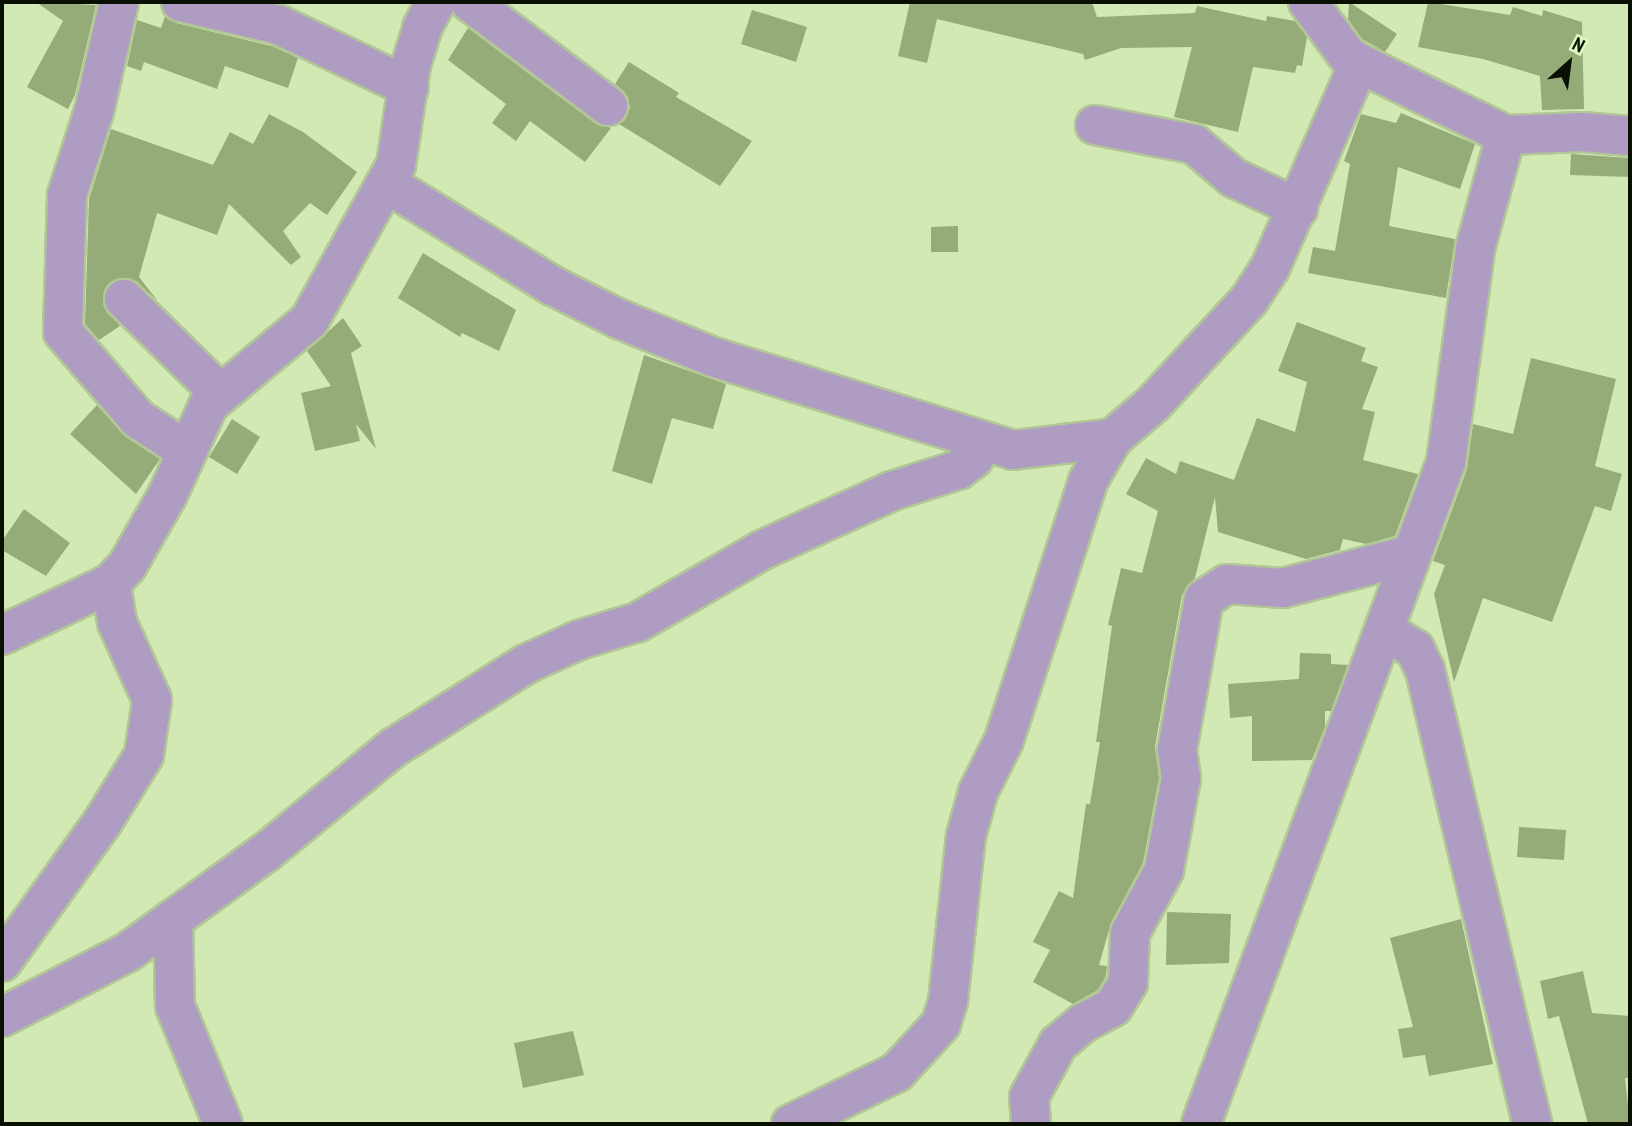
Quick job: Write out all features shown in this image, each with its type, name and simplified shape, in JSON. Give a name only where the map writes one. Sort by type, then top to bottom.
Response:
[{"type":"street","points":[[119,2],[94,111],[67,195],[63,332],[138,419],[187,451]]},
{"type":"street","points":[[181,2],[279,25],[409,87]]},
{"type":"street","points":[[2,635],[111,583],[127,566],[219,392],[309,321],[386,183],[403,141],[409,87],[422,28],[436,2]]},
{"type":"street","points":[[470,2],[608,106]]},
{"type":"street","points":[[1308,2],[1337,42],[1359,63],[1506,135],[1582,132],[1630,136]]},
{"type":"street","points":[[791,1124],[897,1072],[941,1024],[948,1001],[966,836],[975,803],[1004,740],[1088,481],[1113,438],[1153,404],[1249,300],[1270,268],[1298,208],[1331,120],[1359,63]]},
{"type":"street","points":[[1095,125],[1194,144],[1234,178],[1298,208]]},
{"type":"street","points":[[1201,1124],[1451,442],[1475,249],[1506,135]]},
{"type":"street","points":[[386,183],[500,256],[654,334],[980,443],[1013,450],[1113,438]]},
{"type":"street","points":[[124,299],[219,392]]},
{"type":"street","points":[[2,1017],[80,979],[173,919],[265,853],[393,748],[526,664],[579,640],[638,622],[762,550],[845,513],[958,470],[974,458],[980,443]]},
{"type":"street","points":[[1031,1124],[1029,1097],[1058,1044],[1083,1023],[1113,1007],[1128,983],[1130,933],[1164,870],[1181,778],[1177,750],[1204,598],[1227,584],[1283,588],[1409,555]]},
{"type":"street","points":[[2,962],[132,779],[149,736],[152,700],[117,622],[111,583]]},
{"type":"street","points":[[1384,630],[1415,649],[1425,670],[1532,1124]]},
{"type":"street","points":[[173,919],[175,1006],[223,1124]]},
{"type":"building","points":[[36,2],[96,5],[75,95],[68,109],[27,87],[63,21]]},
{"type":"building","points":[[910,2],[1092,2],[1097,17],[1195,13],[1197,6],[1266,21],[1267,16],[1295,21],[1307,37],[1302,66],[1297,65],[1295,73],[1253,67],[1238,132],[1174,117],[1192,47],[1121,48],[1085,60],[1083,54],[937,19],[927,63],[898,56]]},
{"type":"building","points":[[1349,2],[1397,34],[1385,52],[1362,39],[1348,19]]},
{"type":"building","points":[[1428,2],[1510,15],[1513,7],[1542,16],[1543,10],[1582,22],[1584,109],[1542,110],[1540,76],[1483,59],[1418,47]]},
{"type":"building","points":[[752,10],[807,27],[796,62],[741,44]]},
{"type":"building","points":[[165,16],[176,23],[272,46],[298,58],[288,88],[225,66],[217,89],[144,62],[141,71],[127,66],[137,20],[161,28]]},
{"type":"building","points":[[468,28],[595,123],[611,128],[585,162],[530,121],[516,141],[492,123],[506,104],[448,60]]},
{"type":"building","points":[[629,62],[679,93],[676,97],[752,141],[720,186],[619,124],[630,108],[628,97],[615,84]]},
{"type":"building","points":[[1401,113],[1475,144],[1460,189],[1398,167],[1389,226],[1455,239],[1446,298],[1308,273],[1313,247],[1335,251],[1350,164],[1344,161],[1361,114],[1396,123]]},
{"type":"building","points":[[269,114],[303,132],[357,172],[327,215],[310,203],[283,231],[301,257],[291,265],[229,204],[217,235],[157,213],[139,277],[157,300],[130,278],[109,283],[103,304],[120,326],[99,340],[85,324],[89,199],[111,129],[213,165],[230,132],[253,144]]},
{"type":"building","points":[[1571,154],[1630,158],[1630,177],[1570,175]]},
{"type":"building","points":[[958,226],[958,252],[931,252],[931,227]]},
{"type":"building","points":[[423,253],[516,310],[499,351],[462,333],[460,337],[398,298]]},
{"type":"building","points":[[343,318],[362,346],[351,353],[376,449],[356,424],[360,441],[315,451],[301,393],[331,386],[307,351]]},
{"type":"building","points":[[1297,322],[1366,348],[1361,361],[1378,367],[1362,409],[1375,412],[1363,460],[1418,474],[1395,536],[1366,544],[1343,539],[1340,550],[1306,559],[1218,532],[1215,497],[1195,578],[1182,595],[1155,746],[1159,778],[1143,863],[1111,923],[1099,965],[1107,966],[1106,976],[1098,990],[1073,1004],[1033,982],[1050,950],[1033,942],[1059,891],[1073,898],[1086,804],[1090,804],[1100,742],[1096,742],[1112,626],[1108,625],[1121,568],[1142,573],[1158,511],[1126,494],[1146,458],[1176,474],[1180,461],[1234,480],[1257,418],[1295,432],[1307,382],[1278,371]]},
{"type":"building","points":[[644,355],[726,384],[713,429],[672,418],[652,484],[612,471]]},
{"type":"building","points":[[1531,358],[1616,379],[1595,466],[1622,474],[1611,511],[1595,506],[1552,622],[1483,598],[1454,682],[1434,594],[1445,565],[1433,561],[1467,469],[1473,424],[1513,434]]},
{"type":"building","points":[[97,405],[126,437],[160,459],[136,494],[70,434]]},
{"type":"building","points":[[232,419],[260,437],[237,474],[209,457]]},
{"type":"building","points":[[24,509],[70,543],[46,576],[2,550],[2,541]]},
{"type":"building","points":[[1300,653],[1331,654],[1331,664],[1348,665],[1331,711],[1325,711],[1325,727],[1312,760],[1252,761],[1252,716],[1230,718],[1228,684],[1299,679]]},
{"type":"building","points":[[1519,827],[1566,830],[1564,860],[1517,857]]},
{"type":"building","points":[[1167,912],[1231,914],[1229,963],[1166,965]]},
{"type":"building","points":[[1461,919],[1493,1064],[1429,1076],[1425,1055],[1403,1058],[1398,1029],[1413,1027],[1390,938]]},
{"type":"building","points":[[1583,971],[1592,1013],[1630,1016],[1630,1078],[1625,1078],[1630,1124],[1588,1124],[1559,1016],[1548,1019],[1540,981]]},
{"type":"building","points":[[573,1031],[584,1075],[523,1088],[514,1043]]}]
